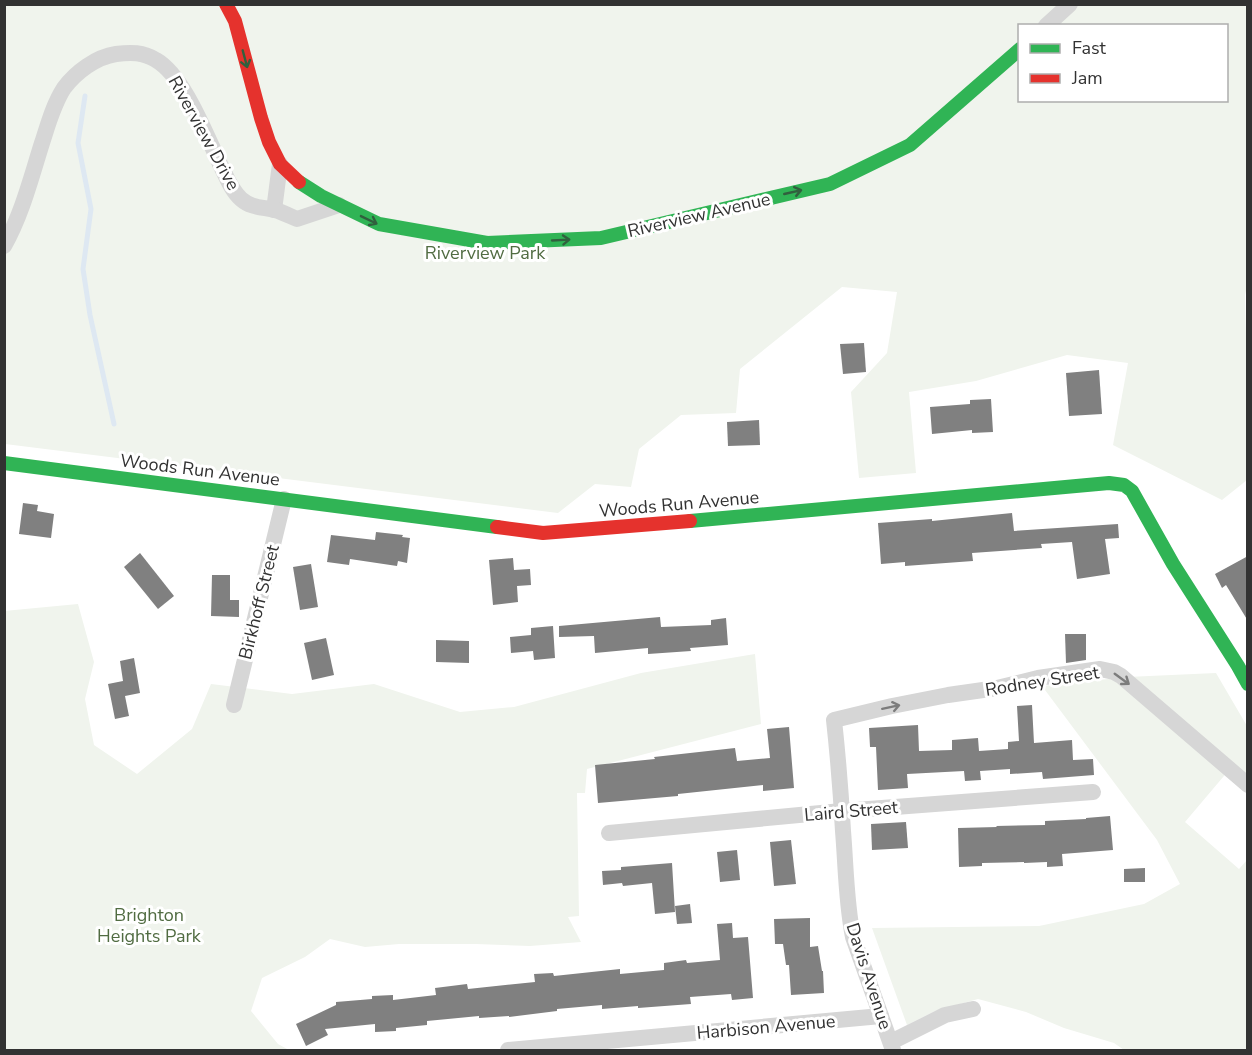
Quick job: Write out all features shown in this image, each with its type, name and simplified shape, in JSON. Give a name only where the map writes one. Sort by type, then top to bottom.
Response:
[{"type":"street","name":"Riverview Avenue","points":[[226,4],[235,21],[266,134],[280,164],[297,180],[321,196],[379,224],[487,243],[601,238],[830,184],[910,145],[1018,52]]},
{"type":"street","points":[[1048,24],[1070,4]]},
{"type":"street","name":"Riverview Drive","points":[[4,246],[19,215],[52,112],[63,90],[73,77],[94,62],[111,55],[130,52],[156,60],[177,81],[191,104],[232,187],[242,199],[264,210],[274,210]]},
{"type":"street","points":[[280,164],[274,210],[297,219],[339,205]]},
{"type":"street","name":"Woods Run Avenue","points":[[4,463],[543,533],[1109,483],[1123,484],[1132,491],[1173,564],[1248,684]]},
{"type":"street","name":"Birkhoff Street","points":[[234,705],[284,499]]},
{"type":"street","name":"Rodney Street","points":[[834,720],[892,706],[997,688],[1038,678],[1100,669],[1121,676],[1248,785]]},
{"type":"street","name":"Davis Avenue","points":[[834,720],[851,928],[892,1046]]},
{"type":"street","name":"Laird Street","points":[[609,833],[842,811],[1093,792]]},
{"type":"street","points":[[892,1046],[945,1015],[973,1009]]},
{"type":"street","name":"Harbison Avenue","points":[[508,1050],[881,1016]]},
{"type":"green space","name":"Riverview Park","points":[[4,5],[1247,5],[1248,281],[1245,295],[1247,480],[1222,500],[1113,445],[1128,363],[1067,355],[976,381],[909,392],[916,473],[859,478],[851,392],[887,353],[897,292],[842,287],[740,369],[736,413],[681,415],[639,449],[631,487],[595,484],[558,513],[5,444]]},
{"type":"green space","name":"Brighton Heights Park","points":[[78,604],[94,662],[85,699],[94,745],[137,774],[192,729],[211,684],[292,694],[374,684],[460,712],[514,707],[641,673],[755,654],[761,724],[587,769],[585,793],[577,793],[579,916],[568,917],[581,942],[530,946],[399,944],[365,947],[330,939],[305,957],[262,978],[251,1011],[278,1044],[289,1050],[5,1050],[4,611]]},
{"type":"green space","points":[[1216,673],[1247,726],[1247,785],[1229,770],[1185,822],[1239,869],[1247,860],[1247,1050],[1124,1050],[1114,1043],[1064,1028],[1026,1012],[978,999],[935,1011],[907,1025],[872,928],[1039,926],[1144,904],[1180,884],[1157,840],[1042,686],[1127,677]]},
{"type":"building","points":[[864,343],[866,372],[843,374],[840,344]]},
{"type":"building","points":[[1099,370],[1102,414],[1069,416],[1066,373]]},
{"type":"building","points":[[991,399],[993,432],[972,433],[972,430],[932,434],[930,407],[970,404],[970,400]]},
{"type":"building","points":[[759,420],[760,445],[728,446],[727,422]]},
{"type":"building","points":[[23,503],[38,505],[37,511],[54,514],[51,538],[19,534]]},
{"type":"building","points":[[1012,513],[1014,531],[1118,524],[1119,538],[1105,539],[1110,574],[1077,579],[1072,542],[1041,544],[1042,548],[972,553],[973,561],[905,566],[905,562],[881,564],[878,523],[932,519],[932,521]]},
{"type":"building","points":[[376,532],[410,538],[407,563],[398,561],[397,566],[350,559],[349,565],[327,562],[331,535],[375,540]]},
{"type":"building","points":[[140,553],[174,596],[158,609],[124,567]]},
{"type":"building","points":[[1248,556],[1248,621],[1226,585],[1222,588],[1215,574]]},
{"type":"building","points":[[513,558],[514,570],[530,569],[531,585],[517,586],[518,602],[493,605],[489,560]]},
{"type":"building","points":[[311,564],[318,607],[300,610],[293,567]]},
{"type":"building","points":[[212,575],[230,575],[230,600],[239,600],[239,617],[211,616]]},
{"type":"building","points":[[660,617],[661,627],[711,625],[711,620],[726,618],[728,645],[690,648],[691,651],[648,654],[648,648],[595,653],[594,636],[559,637],[559,626]]},
{"type":"building","points":[[553,626],[555,658],[534,660],[533,651],[511,653],[510,637],[531,635],[531,628]]},
{"type":"building","points":[[1065,634],[1086,634],[1086,660],[1066,663]]},
{"type":"building","points":[[326,638],[334,675],[312,680],[304,643]]},
{"type":"building","points":[[436,640],[469,641],[469,663],[436,662]]},
{"type":"building","points":[[134,658],[140,693],[125,696],[129,716],[115,719],[108,684],[123,681],[120,661]]},
{"type":"building","points":[[1032,705],[1034,743],[1072,740],[1073,760],[1093,759],[1094,775],[1043,779],[1042,772],[1010,774],[1010,769],[980,771],[981,780],[965,781],[964,771],[907,774],[908,788],[878,790],[876,747],[870,747],[869,728],[918,725],[919,751],[952,750],[952,740],[978,738],[979,751],[1008,749],[1008,742],[1019,741],[1017,706]]},
{"type":"building","points":[[789,727],[794,788],[763,791],[763,785],[598,803],[595,765],[735,748],[737,761],[770,758],[767,729]]},
{"type":"building","points":[[1110,816],[1113,850],[1062,854],[1063,866],[1047,867],[1047,862],[1024,862],[982,863],[982,866],[959,867],[958,828],[1045,825],[1045,821]]},
{"type":"building","points":[[906,822],[908,848],[872,850],[871,824]]},
{"type":"building","points":[[791,840],[796,884],[774,886],[770,842]]},
{"type":"building","points":[[737,850],[740,880],[720,882],[717,852]]},
{"type":"building","points":[[672,863],[675,912],[655,914],[652,883],[623,886],[622,883],[603,885],[602,871],[621,870],[621,867]]},
{"type":"building","points":[[1145,868],[1145,882],[1124,882],[1124,869]]},
{"type":"building","points":[[690,904],[692,923],[677,924],[675,906]]},
{"type":"building","points":[[810,918],[810,947],[818,946],[824,993],[791,995],[789,965],[786,965],[783,944],[775,944],[774,919]]},
{"type":"building","points":[[732,923],[733,938],[748,937],[753,998],[732,1000],[731,994],[690,997],[691,1004],[602,1009],[602,1005],[509,1017],[479,1018],[479,1016],[427,1021],[427,1025],[396,1028],[396,1031],[375,1032],[375,1024],[325,1029],[328,1035],[306,1046],[296,1024],[336,1005],[336,1002],[372,999],[372,996],[393,995],[393,1000],[436,995],[435,988],[467,984],[468,989],[535,982],[534,974],[553,973],[554,976],[620,969],[620,974],[664,970],[664,963],[686,960],[687,963],[720,960],[717,924]]},
{"type":"waterway","points":[[85,96],[78,143],[91,209],[83,269],[90,315],[114,424]]},
{"type":"traffic: fast","points":[[299,182],[321,196],[379,224],[487,243],[601,238],[830,184],[910,145],[1018,51]]},
{"type":"traffic: fast","points":[[4,463],[497,527]]},
{"type":"traffic: fast","points":[[690,521],[1109,483],[1124,485],[1132,491],[1173,564],[1248,684]]},
{"type":"traffic: jam","points":[[226,4],[235,21],[269,142],[280,164],[299,182]]},
{"type":"traffic: jam","points":[[497,527],[543,533],[690,521]]}]
